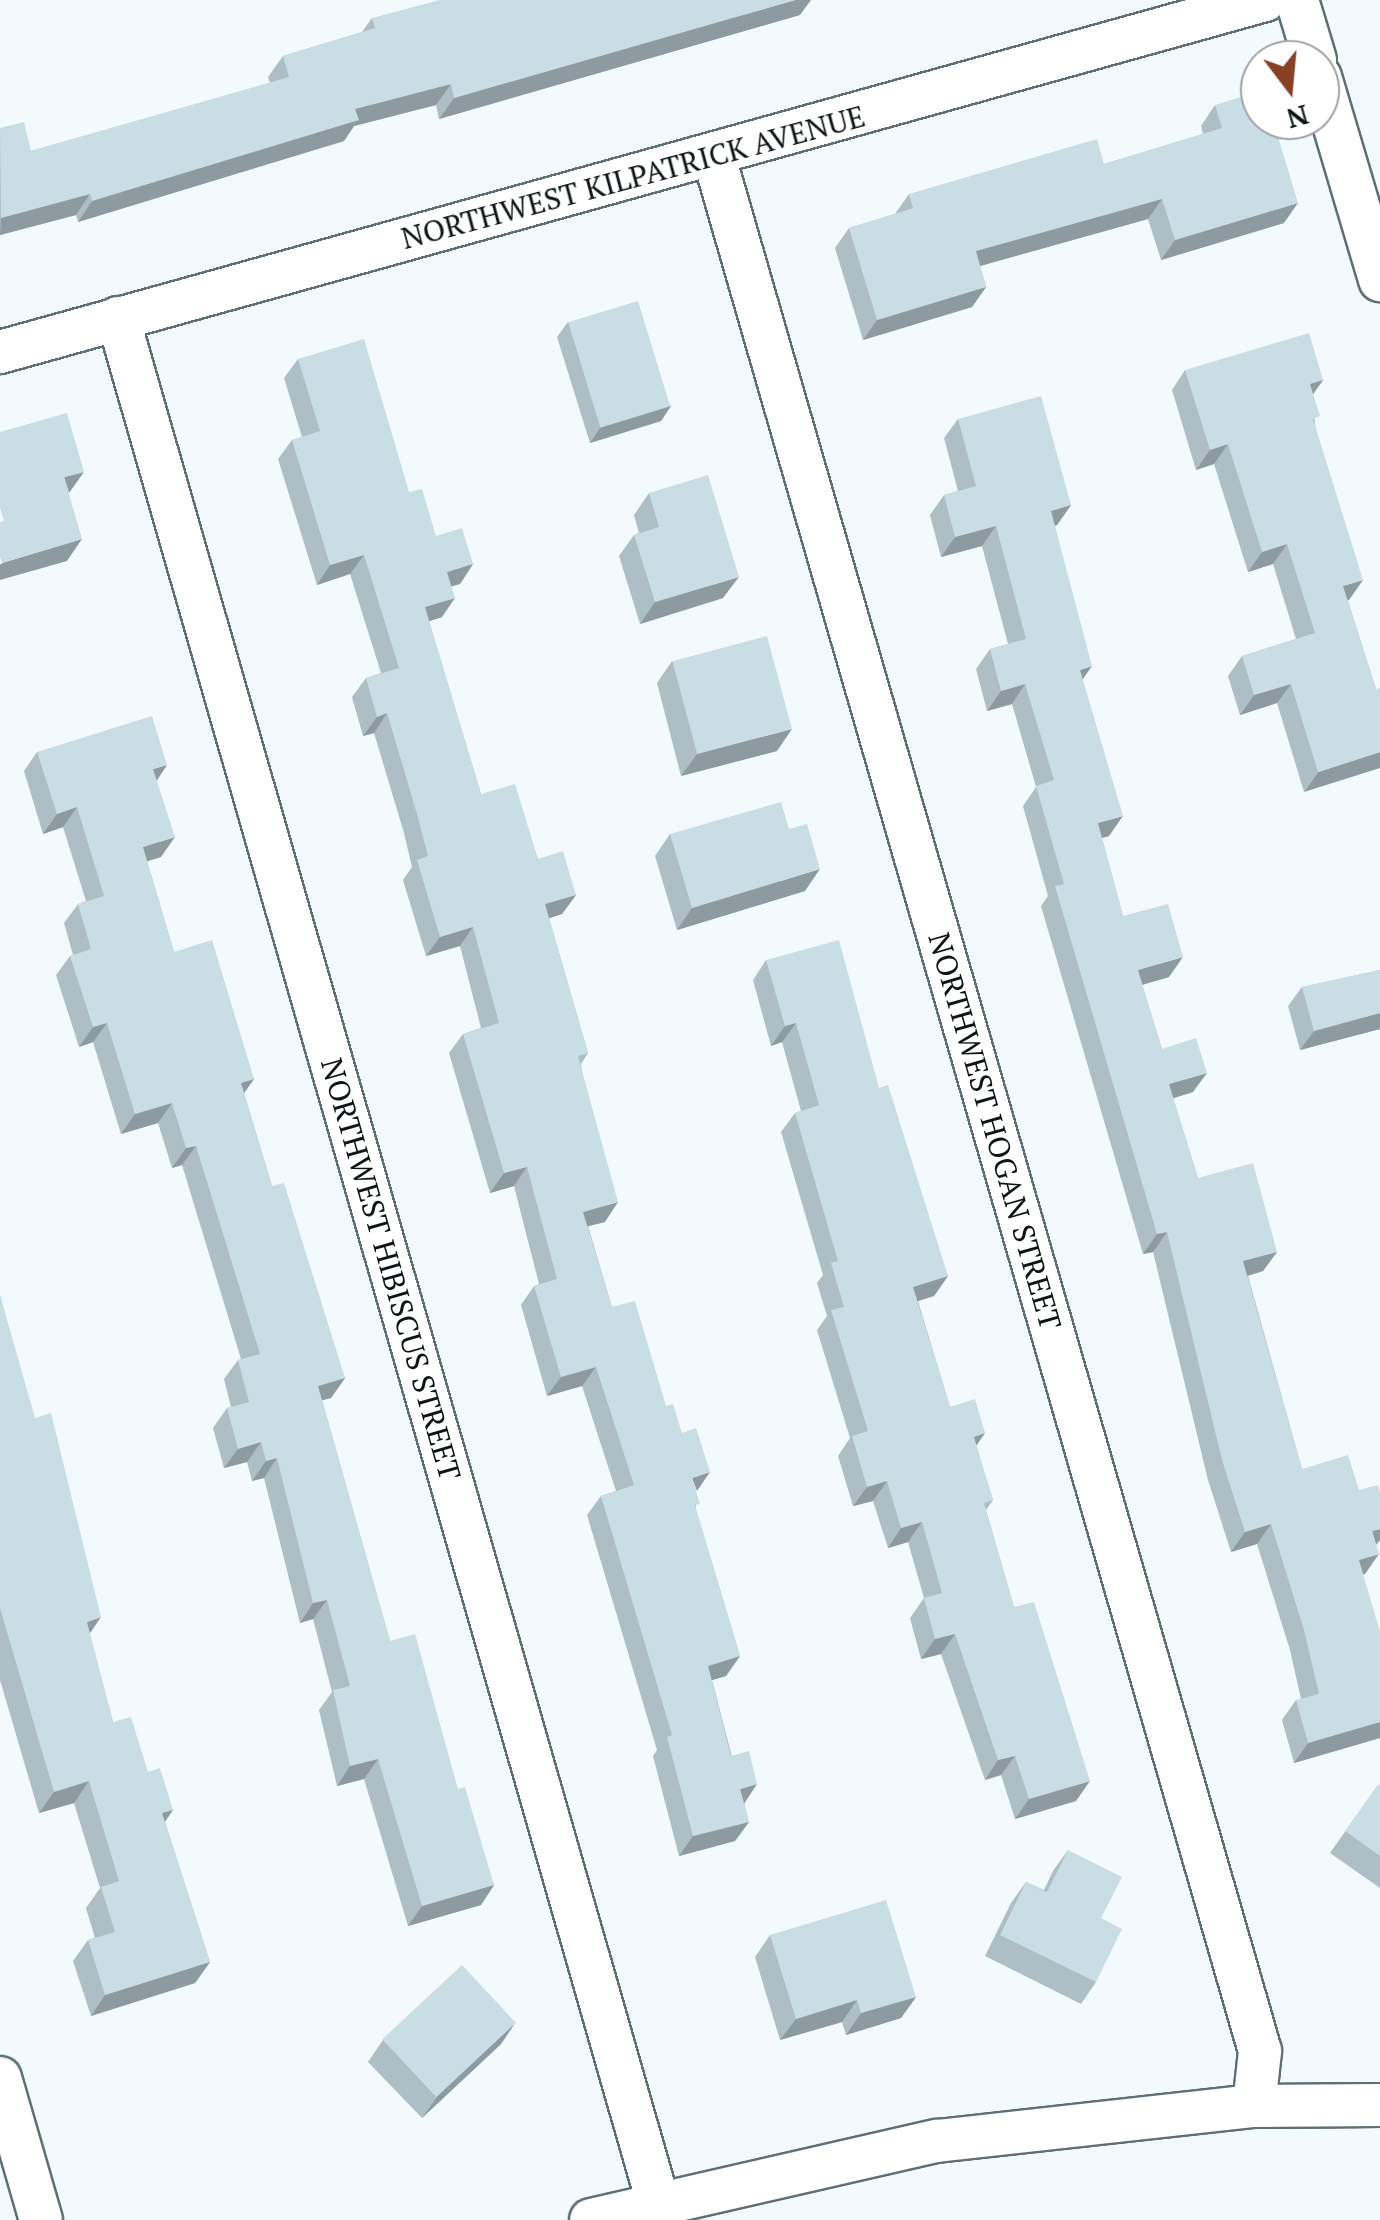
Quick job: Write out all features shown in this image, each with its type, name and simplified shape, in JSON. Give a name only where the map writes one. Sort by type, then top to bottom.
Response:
[{"type":"street","name":"NORTHWEST KILPATRICK AVENUE","points":[[0,352],[714,157],[1265,0]]},
{"type":"street","points":[[1297,0],[1309,40]]},
{"type":"street","points":[[1339,140],[1380,280]]},
{"type":"street","name":"NORTHWEST HOGAN STREET","points":[[714,157],[1260,2051],[1254,2106]]},
{"type":"street","name":"NORTHWEST HIBISCUS STREET","points":[[118,318],[661,2211]]},
{"type":"street","points":[[0,2078],[41,2220]]},
{"type":"street","points":[[591,2220],[661,2211],[937,2141],[1254,2106],[1380,2106]]},
{"type":"building","points":[[440,0],[795,0],[454,98],[451,84],[355,109],[359,120],[92,201],[90,194],[1,218],[0,128],[24,122],[31,151],[289,77],[283,56],[375,28],[372,18]]},
{"type":"building","points":[[1240,97],[1240,140],[1279,140],[1298,203],[1175,240],[1162,199],[976,251],[986,287],[877,320],[849,228],[913,208],[909,194],[1097,139],[1104,164],[1222,128],[1215,105]]},
{"type":"building","points":[[638,301],[670,406],[600,428],[568,322]]},
{"type":"building","points":[[1309,333],[1323,380],[1310,384],[1320,416],[1313,419],[1363,580],[1343,586],[1376,689],[1380,688],[1380,752],[1318,772],[1291,684],[1254,695],[1242,656],[1315,633],[1287,544],[1262,552],[1228,444],[1210,450],[1185,370]]},
{"type":"building","points":[[364,339],[409,492],[422,489],[436,536],[462,528],[473,564],[447,572],[455,598],[425,607],[481,794],[515,784],[538,859],[563,851],[576,895],[545,904],[588,1053],[578,1056],[618,1202],[583,1212],[612,1307],[635,1301],[666,1406],[673,1404],[682,1433],[696,1428],[710,1472],[692,1478],[700,1504],[695,1505],[740,1656],[708,1666],[731,1756],[749,1751],[757,1784],[740,1789],[749,1822],[693,1836],[667,1737],[672,1735],[601,1496],[634,1485],[596,1367],[561,1377],[534,1286],[557,1279],[527,1167],[504,1173],[463,1034],[499,1023],[473,927],[440,937],[417,860],[428,856],[417,814],[387,713],[377,717],[366,678],[399,668],[364,555],[330,565],[292,440],[320,431],[298,359]]},
{"type":"building","points":[[1041,396],[1071,505],[1051,511],[1092,666],[1080,670],[1123,816],[1098,823],[1123,916],[1168,904],[1183,957],[1138,970],[1162,1049],[1196,1038],[1207,1073],[1169,1084],[1198,1178],[1253,1163],[1277,1252],[1243,1261],[1302,1469],[1348,1455],[1359,1490],[1378,1485],[1380,1493],[1380,1529],[1372,1531],[1379,1554],[1359,1560],[1380,1632],[1380,1722],[1308,1743],[1296,1700],[1319,1694],[1304,1630],[1271,1524],[1245,1532],[1222,1460],[1167,1232],[1157,1234],[1055,886],[1064,884],[1036,786],[1054,780],[1025,684],[1001,691],[990,649],[1026,639],[996,526],[955,537],[944,495],[976,486],[958,419]]},
{"type":"building","points":[[67,413],[84,472],[64,477],[82,539],[2,563],[0,432]]},
{"type":"building","points":[[708,475],[739,577],[655,602],[634,535],[659,527],[649,493]]},
{"type":"building","points":[[767,636],[792,729],[697,754],[672,661]]},
{"type":"building","points":[[152,716],[167,765],[153,769],[175,837],[143,847],[174,952],[212,940],[254,1079],[241,1083],[272,1186],[284,1183],[345,1378],[318,1386],[390,1641],[415,1634],[458,1789],[465,1787],[494,1885],[422,1906],[378,1759],[350,1766],[333,1690],[350,1686],[327,1600],[313,1603],[277,1458],[266,1461],[261,1442],[238,1449],[227,1408],[249,1402],[238,1360],[260,1354],[196,1146],[186,1148],[172,1103],[135,1114],[107,1023],[93,1027],[70,956],[91,949],[78,904],[104,896],[77,807],[57,814],[37,752]]},
{"type":"building","points":[[781,802],[789,829],[807,824],[820,869],[692,908],[670,834]]},
{"type":"building","points":[[839,940],[879,1088],[888,1085],[948,1276],[913,1287],[950,1407],[975,1399],[985,1433],[974,1437],[993,1500],[984,1503],[1014,1607],[1034,1602],[1090,1781],[1029,1799],[1015,1756],[998,1760],[955,1634],[935,1639],[924,1598],[942,1593],[922,1522],[901,1528],[887,1481],[867,1487],[852,1436],[868,1431],[831,1310],[844,1307],[831,1263],[838,1261],[795,1113],[819,1105],[796,1023],[785,1026],[766,960]]},
{"type":"building","points":[[1380,970],[1380,1013],[1314,1031],[1302,987]]},
{"type":"building","points":[[0,1295],[35,1418],[51,1413],[101,1617],[87,1622],[113,1722],[131,1717],[148,1772],[160,1768],[173,1810],[162,1813],[210,1962],[105,1995],[88,1940],[115,1932],[101,1887],[119,1881],[89,1781],[54,1792],[0,1608]]},
{"type":"building","points":[[1380,1786],[1380,1856],[1345,1831]]},
{"type":"building","points":[[1068,1850],[1122,1877],[1101,1918],[1122,1929],[1096,1982],[1000,1935],[1026,1882],[1047,1892]]},
{"type":"building","points":[[886,1900],[916,1997],[861,2013],[857,2000],[796,2019],[770,1935]]},
{"type":"building","points":[[462,1965],[516,2023],[436,2097],[382,2039]]}]
